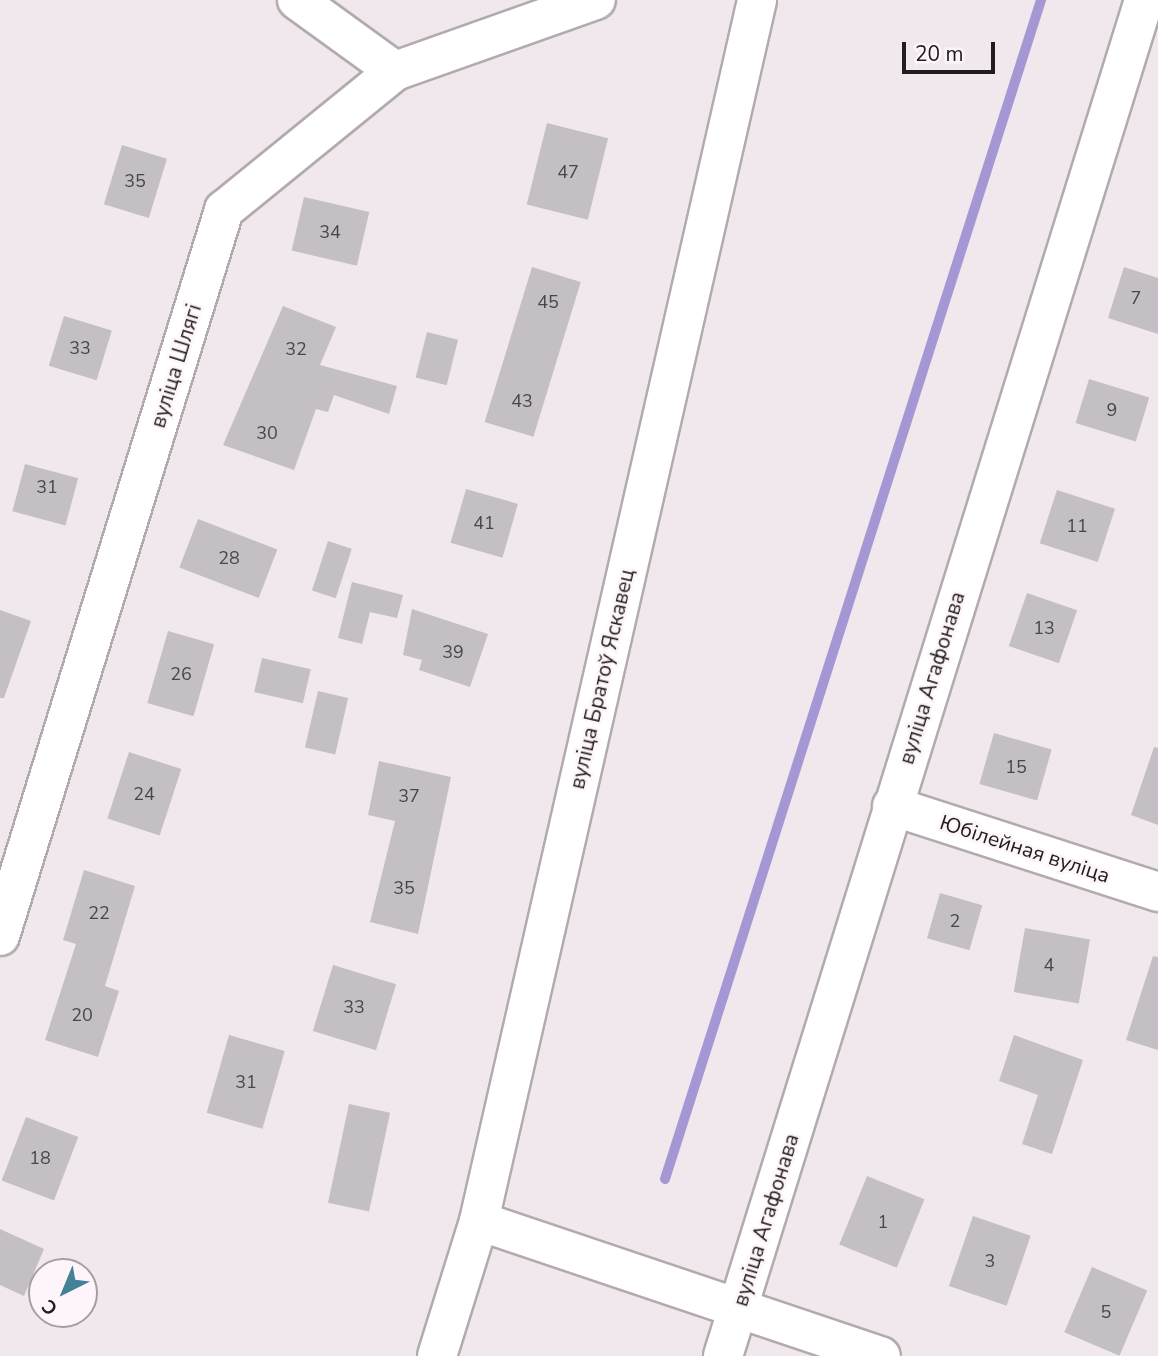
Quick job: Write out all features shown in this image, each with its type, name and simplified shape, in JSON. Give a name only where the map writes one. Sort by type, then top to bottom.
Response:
[{"type":"street","points":[[297,0],[396,71]]},
{"type":"street","name":"вуліца Шлягі","points":[[0,936],[224,210],[396,71],[596,0]]},
{"type":"street","name":"вуліца Братоў Яскавец","points":[[437,1356],[479,1221],[757,0]]},
{"type":"street","name":"вуліца Агафонава","points":[[723,1356],[1144,0]]},
{"type":"street","name":"Юбілейная вуліца","points":[[892,806],[1158,892]]},
{"type":"street","points":[[479,1221],[740,1306],[881,1356]]},
{"type":"building","points":[[547,123],[608,138],[588,220],[527,205]]},
{"type":"building","points":[[122,145],[167,159],[149,218],[104,204]]},
{"type":"building","points":[[304,197],[369,212],[357,266],[292,251]]},
{"type":"building","points":[[532,267],[581,282],[533,437],[485,422]]},
{"type":"building","points":[[1124,267],[1158,278],[1158,334],[1108,318]]},
{"type":"building","points":[[283,306],[336,327],[320,365],[397,386],[389,414],[334,395],[328,412],[316,409],[294,470],[223,445]]},
{"type":"building","points":[[64,316],[112,331],[97,380],[49,366]]},
{"type":"building","points":[[427,332],[458,340],[447,385],[416,378]]},
{"type":"building","points":[[1089,379],[1149,397],[1136,441],[1076,423]]},
{"type":"building","points":[[25,464],[78,478],[65,526],[12,511]]},
{"type":"building","points":[[466,489],[518,504],[502,558],[451,543]]},
{"type":"building","points":[[1057,490],[1115,509],[1098,562],[1040,543]]},
{"type":"building","points":[[198,519],[277,549],[259,598],[179,568]]},
{"type":"building","points":[[328,541],[352,549],[336,598],[312,590]]},
{"type":"building","points":[[352,582],[403,595],[397,618],[370,612],[362,644],[338,638]]},
{"type":"building","points":[[1027,593],[1077,610],[1059,663],[1009,646]]},
{"type":"building","points":[[412,609],[488,634],[470,687],[419,670],[422,660],[403,655]]},
{"type":"building","points":[[0,610],[31,621],[4,698],[0,698]]},
{"type":"building","points":[[168,631],[214,644],[193,716],[147,703]]},
{"type":"building","points":[[262,658],[311,669],[303,703],[254,692]]},
{"type":"building","points":[[318,691],[348,698],[335,754],[305,748]]},
{"type":"building","points":[[994,733],[1052,750],[1037,800],[979,784]]},
{"type":"building","points":[[1154,747],[1158,748],[1158,825],[1131,815]]},
{"type":"building","points":[[129,752],[181,769],[160,836],[107,819]]},
{"type":"building","points":[[379,761],[451,777],[418,934],[370,922],[395,821],[368,815]]},
{"type":"building","points":[[84,870],[135,886],[105,986],[119,991],[98,1057],[45,1040],[76,944],[63,940]]},
{"type":"building","points":[[940,893],[982,905],[969,950],[927,938]]},
{"type":"building","points":[[1025,928],[1090,939],[1079,1003],[1014,992]]},
{"type":"building","points":[[1153,956],[1158,957],[1158,1050],[1126,1040]]},
{"type":"building","points":[[333,965],[396,984],[376,1050],[313,1031]]},
{"type":"building","points":[[229,1035],[285,1051],[262,1129],[207,1113]]},
{"type":"building","points":[[1014,1035],[1083,1060],[1052,1154],[1022,1144],[1038,1095],[999,1081]]},
{"type":"building","points":[[349,1104],[390,1113],[369,1212],[328,1203]]},
{"type":"building","points":[[26,1117],[78,1137],[54,1201],[2,1180]]},
{"type":"building","points":[[867,1176],[924,1199],[897,1268],[839,1245]]},
{"type":"building","points":[[973,1216],[1031,1236],[1007,1306],[949,1286]]},
{"type":"building","points":[[0,1229],[44,1249],[40,1258],[28,1258],[28,1287],[24,1296],[0,1285]]},
{"type":"building","points":[[1092,1267],[1147,1290],[1119,1356],[1064,1332]]},
{"type":"waterway","points":[[665,1179],[1041,0]]}]
